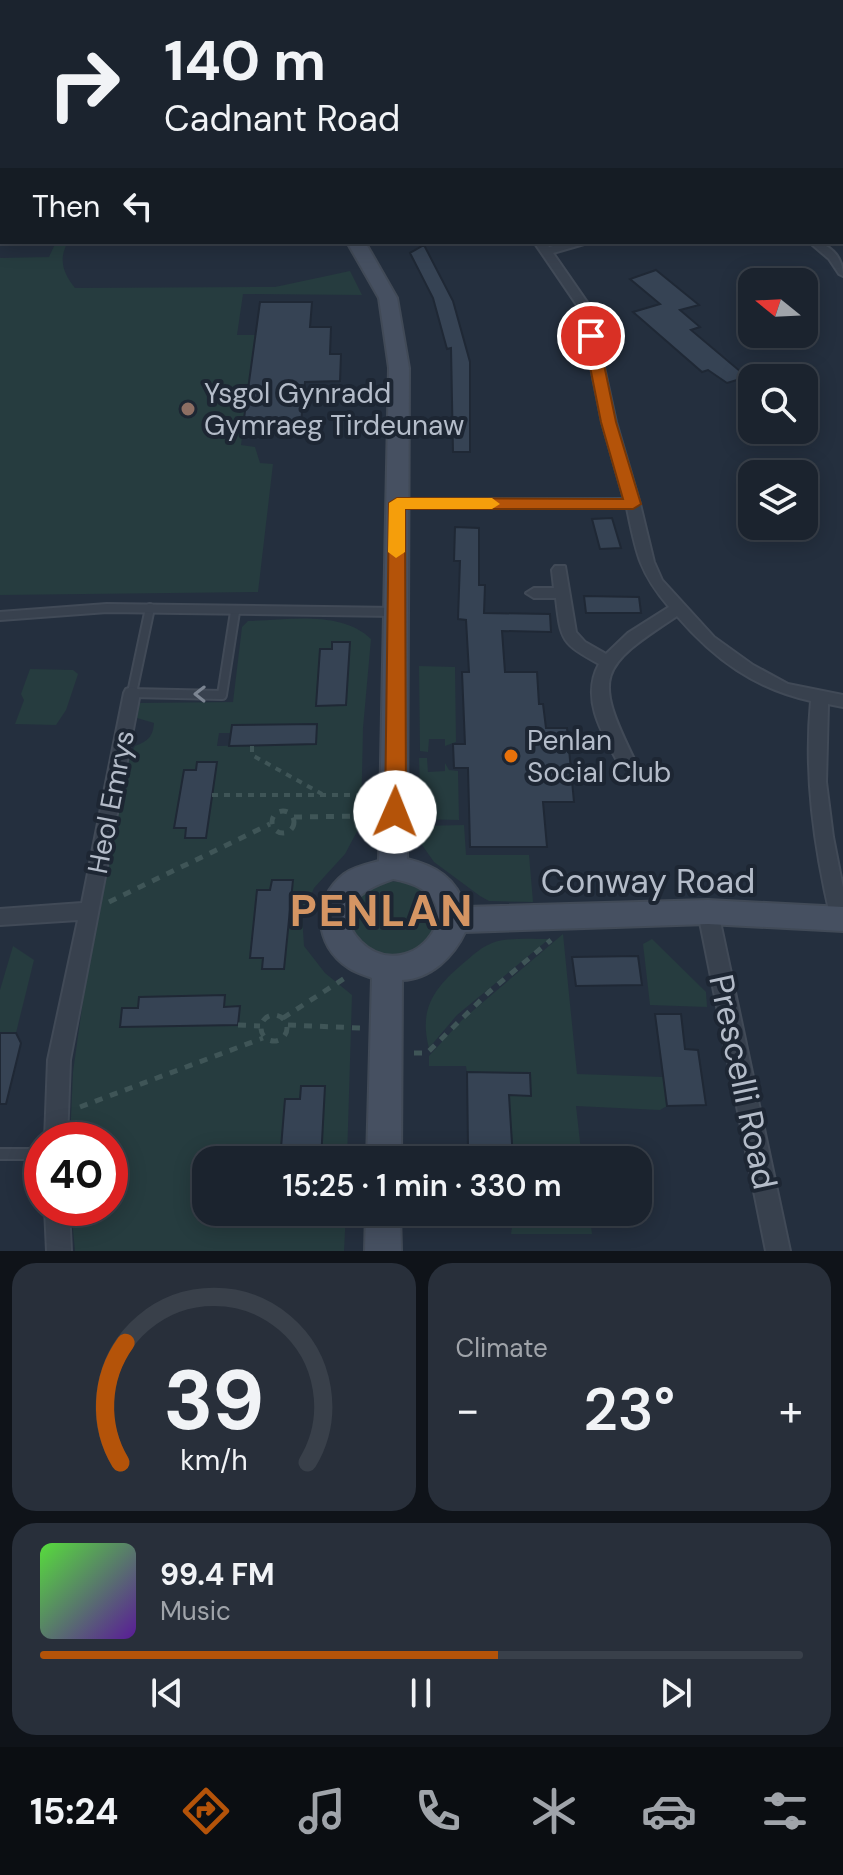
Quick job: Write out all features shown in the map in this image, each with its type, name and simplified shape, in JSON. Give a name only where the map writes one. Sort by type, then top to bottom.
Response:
[{"type":"street","points":[[357,244],[388,298],[399,368],[393,868]]},
{"type":"street","points":[[564,244],[543,246],[585,308],[609,422],[646,562],[656,582],[708,641],[747,669],[784,689],[820,699],[843,701]]},
{"type":"street","points":[[817,244],[833,257],[843,272]]},
{"type":"street","points":[[397,503],[633,504]]},
{"type":"street","points":[[560,570],[568,634],[579,646],[606,661]]},
{"type":"street","points":[[534,593],[563,593]]},
{"type":"street","points":[[626,761],[602,709],[598,689],[606,661],[678,608]]},
{"type":"street","name":"Heol Emrys","points":[[57,1122],[59,1060],[132,693]]},
{"type":"street","points":[[820,699],[815,737],[816,786],[824,852],[842,919]]},
{"type":"street","points":[[393,868],[429,878],[443,890],[451,905],[453,920],[450,934],[429,958],[413,965],[387,968],[361,961],[347,951],[338,939],[333,922],[335,906],[343,891],[357,879],[374,871],[393,868]]},
{"type":"street","points":[[0,917],[90,908]]},
{"type":"street","name":"Conway Road","points":[[453,920],[708,912],[842,919]]},
{"type":"street","name":"Prescelli Road","points":[[708,912],[778,1251]]},
{"type":"street","points":[[384,1146],[387,968]]},
{"type":"street","points":[[58,1226],[59,1251]]},
{"type":"street","points":[[383,1226],[383,1251]]},
{"type":"lane","points":[[150,608],[132,693],[222,695],[235,612]]},
{"type":"lane","points":[[0,616],[66,610],[150,608],[235,612],[395,612]]},
{"type":"lane","points":[[0,1154],[24,1154]]},
{"type":"path","points":[[252,746],[252,755],[324,795]]},
{"type":"path","points":[[212,795],[370,795]]},
{"type":"path","points":[[90,908],[270,824],[272,817],[279,813],[288,812],[294,817],[368,816]]},
{"type":"path","points":[[270,824],[277,831],[289,830],[295,826],[294,817]]},
{"type":"path","points":[[414,1053],[427,1053],[489,992],[558,934]]},
{"type":"path","points":[[260,1026],[269,1016],[283,1018],[346,978]]},
{"type":"path","points":[[71,1110],[263,1038],[271,1041],[280,1039],[288,1025],[283,1018]]},
{"type":"path","points":[[238,1025],[260,1026]]},
{"type":"path","points":[[288,1025],[362,1028]]},
{"type":"path","points":[[260,1026],[263,1038]]},
{"type":"green space","name":"Ysgol Gynradd Gymraeg Tirdeunaw","points":[[55,244],[67,244],[63,266],[75,288],[275,287],[350,271],[362,295],[243,294],[237,335],[255,335],[241,445],[255,447],[260,463],[273,464],[258,592],[0,595],[0,258],[49,257]]},
{"type":"green space","points":[[329,620],[359,630],[371,639],[363,728],[361,824],[345,854],[314,888],[302,916],[304,946],[325,973],[352,995],[347,1146],[322,1146],[325,1086],[302,1086],[300,1099],[285,1099],[281,1146],[192,1146],[192,1226],[345,1226],[344,1251],[75,1251],[73,1226],[128,1226],[128,1122],[71,1122],[73,1072],[99,893],[130,754],[135,746],[149,738],[154,723],[137,718],[136,710],[139,703],[233,702],[242,627],[248,621]],"holes":[[[333,642],[350,643],[346,705],[328,705],[316,697],[320,650],[332,649]],[[304,724],[317,732],[315,744],[217,746],[219,733],[231,733],[233,725]],[[198,762],[217,763],[206,837],[186,828],[174,828],[184,771],[196,770]],[[293,881],[284,969],[263,969],[263,958],[250,957],[257,890],[270,890]],[[225,995],[224,1007],[240,1007],[238,1025],[138,1008],[140,997]]]},
{"type":"green space","points":[[419,666],[455,667],[456,742],[445,746],[445,739],[429,739],[428,752],[420,751]]},
{"type":"green space","points":[[30,669],[73,670],[78,674],[66,710],[56,725],[15,724]]},
{"type":"green space","points":[[419,758],[427,758],[428,772],[445,771],[445,763],[449,770],[458,771],[459,820],[421,819]]},
{"type":"green space","points":[[464,825],[466,855],[529,855],[533,902],[489,901],[434,862],[420,842],[420,826]]},
{"type":"green space","points":[[383,881],[409,884],[425,894],[434,908],[435,923],[429,938],[417,950],[400,956],[379,955],[353,939],[346,915],[358,893]]},
{"type":"green space","points":[[563,934],[577,1074],[663,1077],[667,1106],[660,1110],[576,1106],[580,1146],[513,1146],[509,1095],[531,1095],[530,1073],[467,1072],[466,1066],[429,1066],[429,1056],[462,1020]]},
{"type":"green space","points":[[513,939],[549,939],[457,1015],[429,1048],[426,1034],[428,1009],[438,989],[455,970],[492,943]]},
{"type":"green space","points":[[652,939],[706,992],[707,1007],[650,1005],[643,944]]},
{"type":"green space","points":[[13,946],[34,960],[16,1033],[0,1033],[0,990]]},
{"type":"green space","points":[[591,1226],[592,1234],[511,1234],[512,1227]]},
{"type":"building","points":[[424,245],[453,301],[470,362],[470,452],[453,452],[451,348],[447,349],[433,298],[410,253]]},
{"type":"building","points":[[656,270],[699,305],[680,310],[700,327],[691,330],[738,369],[738,380],[727,383],[708,370],[702,372],[633,312],[660,304],[630,279]]},
{"type":"building","points":[[260,302],[312,302],[310,327],[331,327],[330,354],[341,354],[340,381],[305,382],[300,433],[242,433]]},
{"type":"building","points":[[612,518],[621,548],[600,549],[592,519]]},
{"type":"building","name":"Penlan Social Club","points":[[455,527],[479,528],[479,585],[485,585],[484,613],[550,614],[551,632],[502,631],[505,672],[537,672],[539,704],[543,704],[546,728],[567,728],[574,802],[543,802],[547,847],[470,847],[468,768],[454,768],[453,744],[465,744],[462,672],[469,672],[466,620],[458,619],[460,561],[454,561]]},
{"type":"building","points":[[584,596],[639,597],[641,613],[586,613]]},
{"type":"building","points":[[332,642],[350,642],[346,705],[316,706],[320,649],[332,649]]},
{"type":"building","points":[[317,724],[316,744],[229,746],[232,725]]},
{"type":"building","points":[[197,762],[217,762],[206,838],[185,838],[186,828],[174,828],[184,770],[196,770]]},
{"type":"building","points":[[272,880],[293,880],[284,969],[262,969],[263,958],[250,958],[257,890],[270,890]]},
{"type":"building","points":[[638,956],[642,985],[576,986],[572,957]]},
{"type":"building","points":[[225,995],[224,1007],[240,1006],[238,1025],[120,1027],[122,1008],[138,1008],[139,997]]},
{"type":"building","points":[[655,1014],[681,1014],[685,1049],[698,1050],[706,1105],[667,1106]]},
{"type":"building","points":[[0,1033],[16,1033],[21,1043],[6,1104],[0,1104]]},
{"type":"building","points":[[467,1072],[530,1073],[531,1096],[509,1095],[512,1146],[468,1146]]},
{"type":"building","points":[[301,1086],[325,1086],[322,1146],[281,1146],[285,1099],[300,1099]]},
{"type":"slow traffic","points":[[396,552],[397,503],[492,504]]},
{"type":"place","name":"Ysgol Gynradd Gymraeg Tirdeunaw","points":[[188,409]]},
{"type":"place","name":"Penlan Social Club","points":[[511,756]]},
{"type":"district","name":"PENLAN","points":[[382,911]]},
{"type":"route","points":[[395,812],[397,503],[633,504],[609,422],[591,336]]}]
